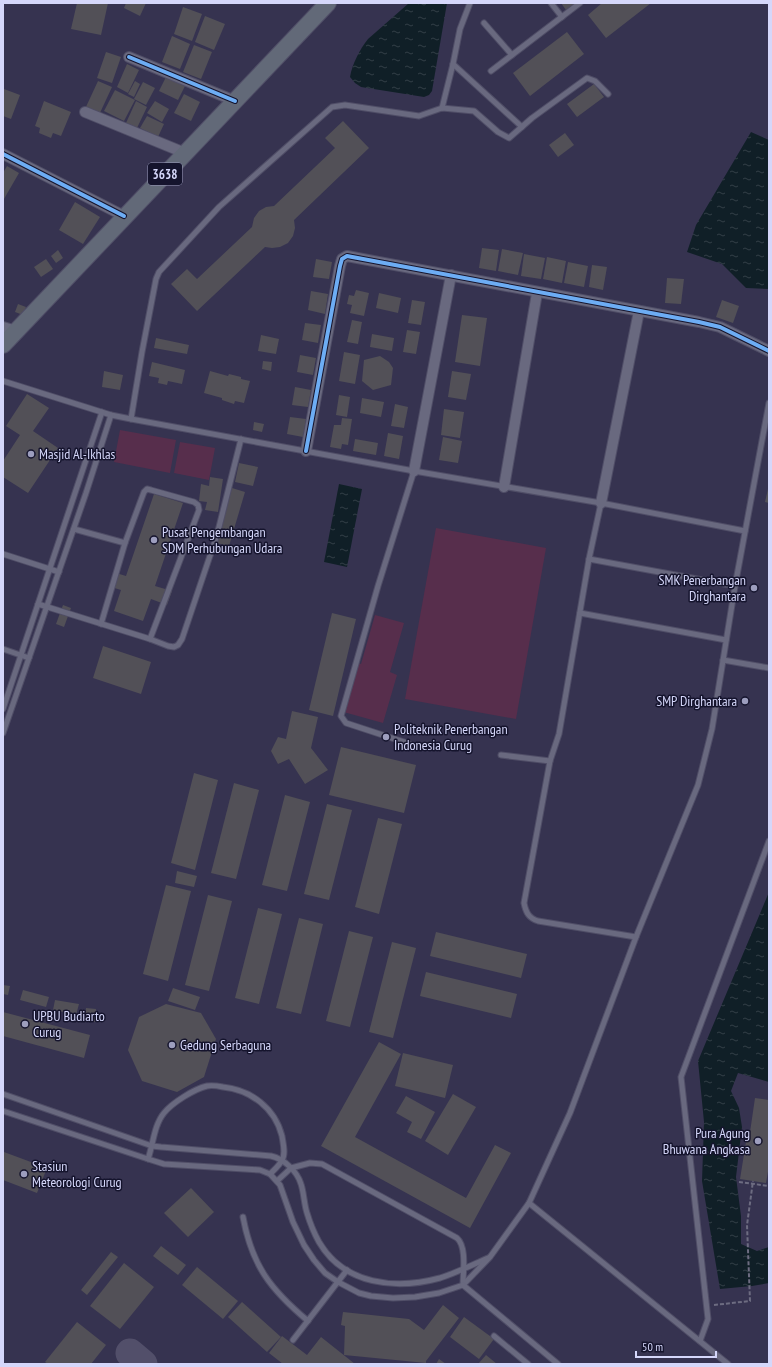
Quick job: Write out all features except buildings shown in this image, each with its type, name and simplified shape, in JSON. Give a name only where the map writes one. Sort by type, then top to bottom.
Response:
[{"type":"main road","name":"3638","points":[[3,345],[10,329],[124,216],[328,3]]},
{"type":"street","points":[[129,57],[235,101]]},
{"type":"street","points":[[85,112],[185,153]]},
{"type":"street","points":[[3,154],[124,216]]},
{"type":"street","points":[[306,451],[342,259],[347,256],[639,311],[720,328],[769,351]]},
{"type":"street","points":[[414,471],[452,275]]},
{"type":"street","points":[[504,487],[537,293]]},
{"type":"street","points":[[601,503],[639,311]]},
{"type":"lane","points":[[442,108],[460,28],[470,3]]},
{"type":"lane","points":[[551,3],[562,17]]},
{"type":"lane","points":[[491,70],[580,3]]},
{"type":"lane","points":[[484,23],[512,55]]},
{"type":"lane","points":[[453,64],[522,127]]},
{"type":"lane","points":[[131,419],[142,352],[158,275],[219,207],[332,107],[345,105],[419,116],[442,108],[474,111],[498,132],[509,138],[587,78],[591,78],[595,81],[608,94]]},
{"type":"lane","points":[[3,381],[111,415],[414,471],[601,503],[745,531]]},
{"type":"lane","points":[[3,1111],[148,1160],[164,1164],[260,1170],[270,1174],[277,1181],[293,1222],[304,1245],[314,1260],[325,1273],[359,1293],[393,1298],[439,1293],[463,1286],[490,1257],[528,1203],[570,1113],[636,937],[698,785],[712,728],[735,586],[769,403]]},
{"type":"lane","points":[[3,709],[102,412]]},
{"type":"lane","points":[[3,733],[74,529],[111,415]]},
{"type":"lane","points":[[38,604],[168,646],[174,647],[178,645],[182,639],[217,535],[241,439]]},
{"type":"lane","points":[[410,744],[346,723],[341,716],[369,616],[414,471]]},
{"type":"lane","points":[[101,624],[126,543],[144,492],[147,490],[194,502],[198,505],[199,510],[150,639]]},
{"type":"lane","points":[[601,503],[589,559],[559,734],[550,761],[524,903],[525,910],[529,918],[538,921],[636,937]]},
{"type":"lane","points":[[74,529],[126,543]]},
{"type":"lane","points":[[3,554],[59,572]]},
{"type":"lane","points":[[589,559],[735,586]]},
{"type":"lane","points":[[580,613],[726,640]]},
{"type":"lane","points":[[3,649],[29,658]]},
{"type":"lane","points":[[723,660],[769,668]]},
{"type":"lane","points":[[501,755],[550,761]]},
{"type":"lane","points":[[700,1341],[708,1319],[681,1077],[769,841]]},
{"type":"lane","points":[[148,1160],[160,1119],[169,1108],[180,1098],[207,1086],[216,1086],[240,1090],[257,1099],[268,1109],[281,1133],[284,1144],[283,1160],[270,1174]]},
{"type":"lane","points":[[3,1094],[152,1146],[271,1156],[283,1160],[291,1168],[302,1184],[308,1214],[319,1241],[329,1255],[347,1270],[365,1280],[386,1284],[418,1283],[439,1278],[464,1269],[490,1257]]},
{"type":"lane","points":[[277,1181],[291,1168],[310,1163],[322,1164],[457,1238],[462,1245],[464,1269],[463,1286]]},
{"type":"lane","points":[[528,1203],[728,1364]]},
{"type":"lane","points":[[243,1217],[246,1235],[258,1266],[275,1291],[308,1321]]},
{"type":"lane","points":[[293,1340],[347,1270]]},
{"type":"lane","points":[[463,1286],[558,1364]]},
{"type":"lane","points":[[494,1336],[528,1364]]},
{"type":"path","points":[[740,1182],[769,1186]]},
{"type":"path","points":[[706,1306],[750,1301],[747,1225],[753,1183]]},
{"type":"shaded area","points":[[120,430],[176,440],[170,473],[114,462]]},
{"type":"shaded area","points":[[180,442],[215,448],[209,480],[174,473]]},
{"type":"shaded area","points":[[436,528],[546,548],[516,719],[405,699]]},
{"type":"shaded area","points":[[375,615],[404,623],[390,672],[397,675],[383,723],[340,711],[354,662],[361,664]]},
{"type":"water","points":[[409,3],[447,3],[432,91],[429,95],[424,97],[361,87],[350,77],[354,62],[359,52],[368,39]]},
{"type":"water","points":[[751,132],[769,140],[769,289],[746,288],[722,264],[687,252],[696,225]]},
{"type":"water","points":[[339,484],[362,489],[347,567],[324,562]]},
{"type":"water","points":[[769,892],[769,1082],[738,1073],[731,1091],[739,1108],[742,1127],[736,1177],[741,1216],[741,1244],[757,1251],[769,1247],[769,1283],[720,1289],[702,1181],[704,1122],[698,1061]]},
{"type":"taxiway","points":[[130,1353],[143,1364]]},
{"type":"cycle path","points":[[129,57],[235,101]]},
{"type":"cycle path","points":[[3,154],[124,216]]},
{"type":"cycle path","points":[[306,451],[340,266],[342,259],[347,256],[699,322],[720,327],[769,351]]},
{"type":"place","name":"Masjid Al-Ikhlas","points":[[31,454]]},
{"type":"place","name":"Pusat Pengembangan SDM Perhubungan Udara","points":[[154,540]]},
{"type":"place","name":"SMK Penerbangan Dirghantara","points":[[754,588]]},
{"type":"place","name":"SMP Dirghantara","points":[[745,701]]},
{"type":"place","name":"Politeknik Penerbangan Indonesia Curug","points":[[386,737]]},
{"type":"place","name":"UPBU Budiarto Curug","points":[[25,1024]]},
{"type":"place","name":"Gedung Serbaguna","points":[[172,1045]]},
{"type":"place","name":"Pura Agung Bhuwana Angkasa","points":[[758,1141]]},
{"type":"place","name":"Stasiun Meteorologi Curug","points":[[24,1174]]}]
